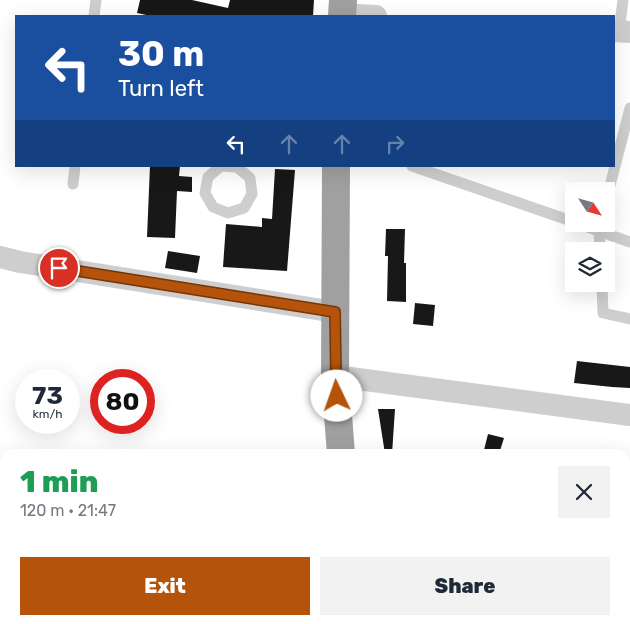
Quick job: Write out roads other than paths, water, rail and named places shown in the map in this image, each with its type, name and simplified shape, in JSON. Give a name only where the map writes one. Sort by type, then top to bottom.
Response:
[{"type":"highway","points":[[336,167],[336,376],[341,449]]},
{"type":"street","points":[[342,10],[370,15]]},
{"type":"street","points":[[0,257],[20,262],[335,312]]},
{"type":"street","points":[[336,376],[630,415]]},
{"type":"lane","points":[[94,15],[96,0]]},
{"type":"lane","points":[[621,32],[623,0]]},
{"type":"lane","points":[[615,166],[630,108]]},
{"type":"lane","points":[[73,184],[75,167]]},
{"type":"lane","points":[[220,167],[208,177],[205,193],[213,207],[228,213],[244,208],[252,194],[250,178],[237,167]]},
{"type":"lane","points":[[415,167],[565,219]]},
{"type":"lane","points":[[611,182],[615,167]]},
{"type":"lane","points":[[610,232],[630,242]]},
{"type":"lane","points":[[602,292],[603,313],[630,319]]}]
